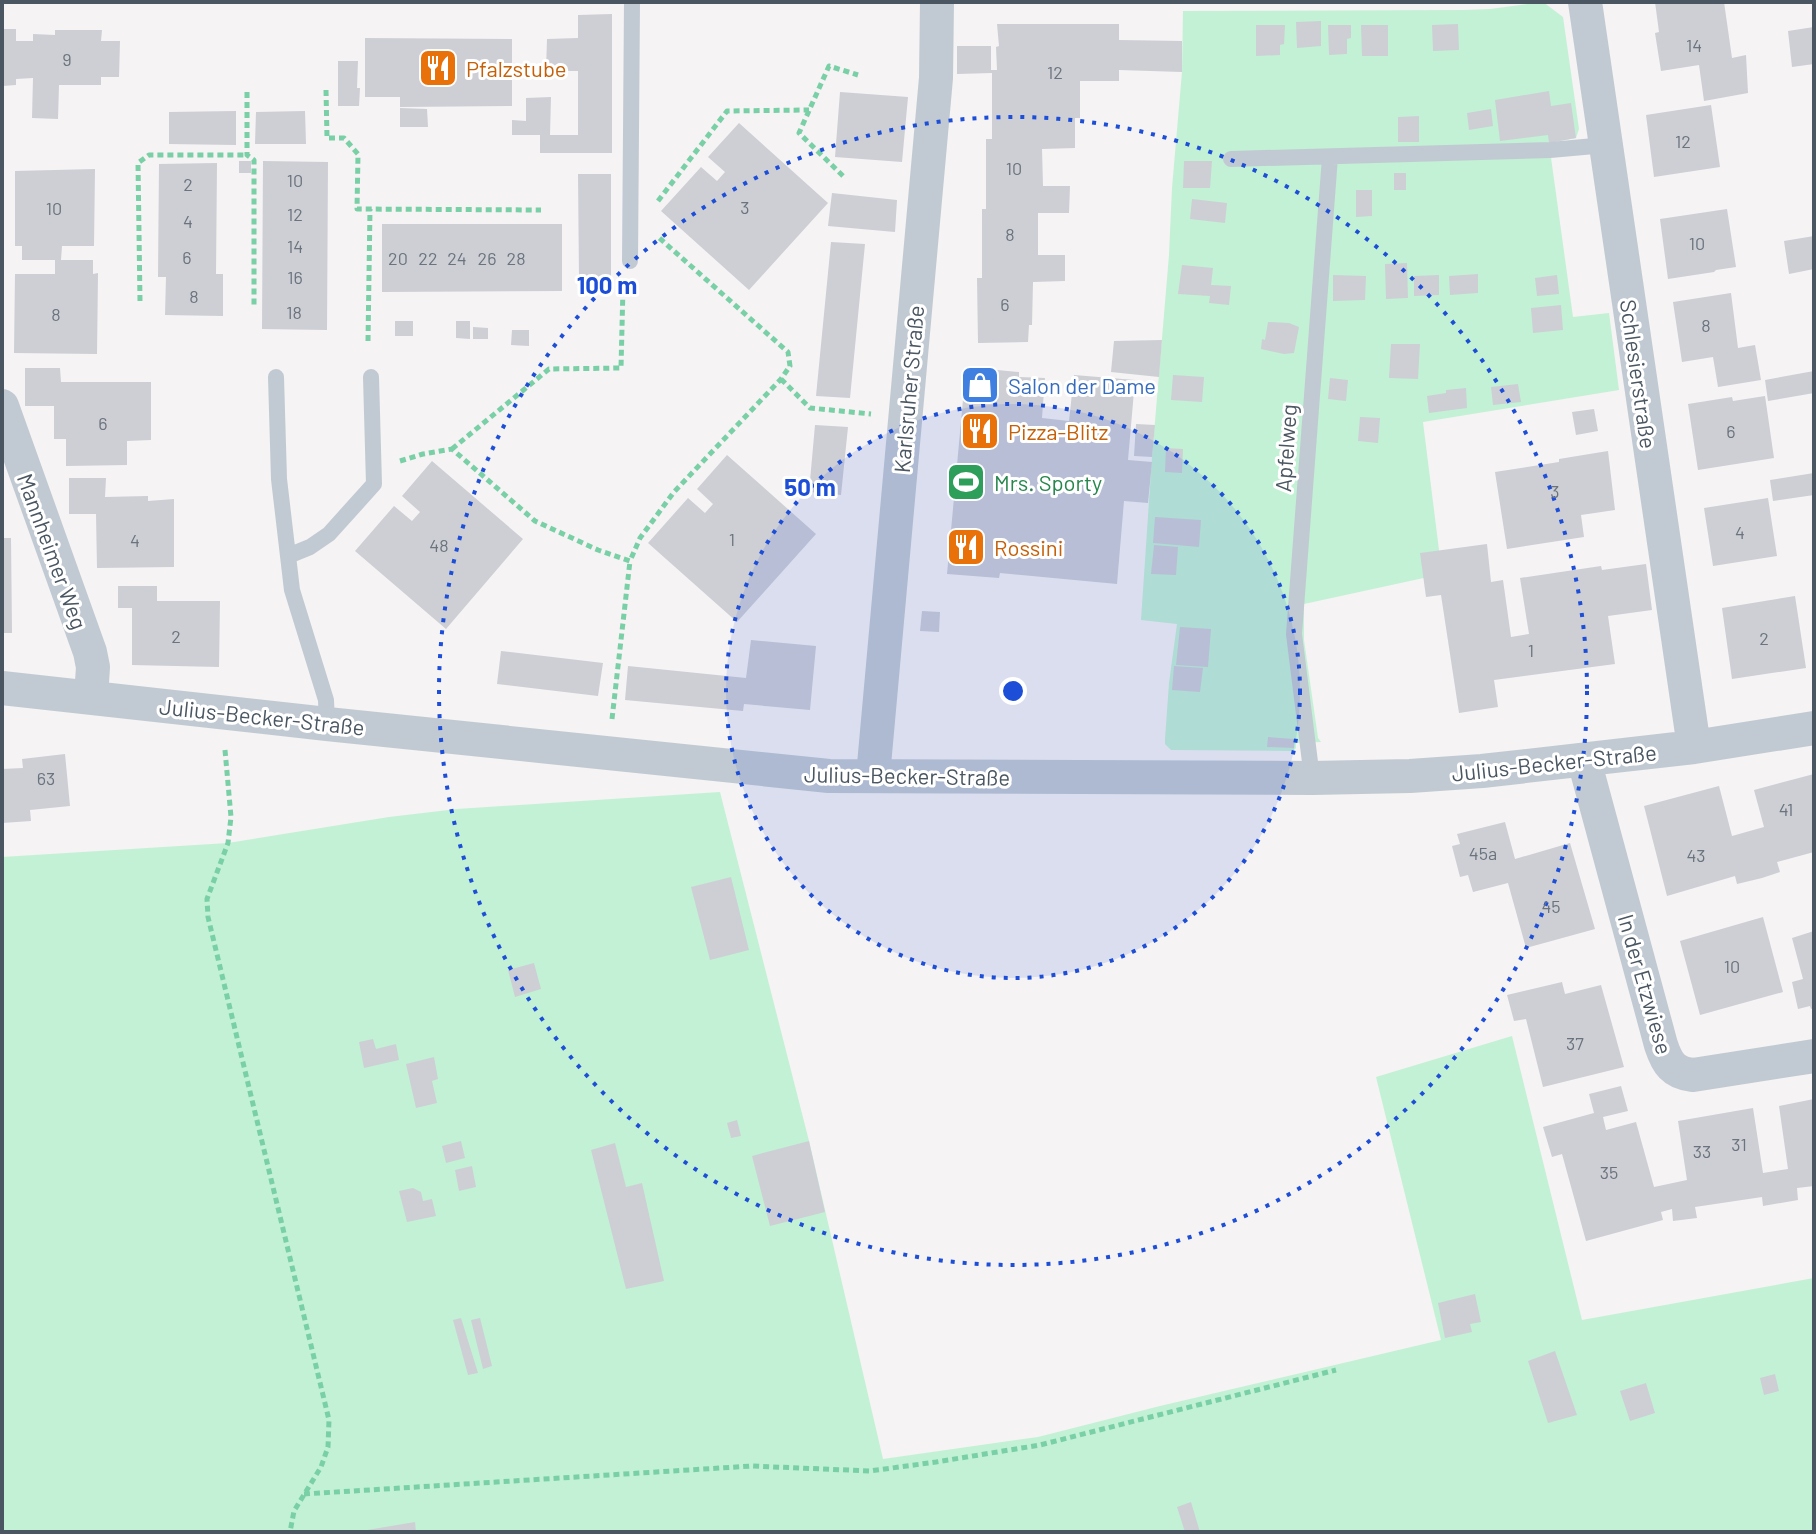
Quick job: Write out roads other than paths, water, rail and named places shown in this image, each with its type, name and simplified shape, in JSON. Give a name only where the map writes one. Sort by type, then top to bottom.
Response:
[{"type":"street","name":"Karlsruher Straße","points":[[873,776],[936,78],[937,2]]},
{"type":"street","name":"Schlesierstraße","points":[[1585,2],[1694,747]]},
{"type":"street","name":"Mannheimer Weg","points":[[2,406],[90,652],[93,667],[91,697]]},
{"type":"street","name":"Julius-Becker-Straße","points":[[2,688],[816,776],[1312,778],[1445,774],[1694,747],[1814,728]]},
{"type":"street","name":"In der Etzwiese","points":[[1584,760],[1667,1063],[1676,1071],[1693,1075],[1814,1056]]},
{"type":"lane","points":[[630,261],[632,2]]},
{"type":"lane","points":[[1231,159],[1550,150],[1606,145]]},
{"type":"lane","name":"Apfelweg","points":[[1312,778],[1294,634],[1330,157]]},
{"type":"lane","points":[[276,377],[279,479],[295,604],[326,700],[327,724]]},
{"type":"lane","points":[[288,556],[310,547],[329,534],[374,484],[371,377]]},
{"type":"place","name":"Pfalzstube","points":[[438,68]]},
{"type":"place","name":"Salon der Dame","points":[[980,385]]},
{"type":"place","name":"Pizza-Blitz","points":[[980,431]]},
{"type":"place","name":"Mrs. Sporty","points":[[966,482]]},
{"type":"place","name":"Rossini","points":[[966,547]]}]
